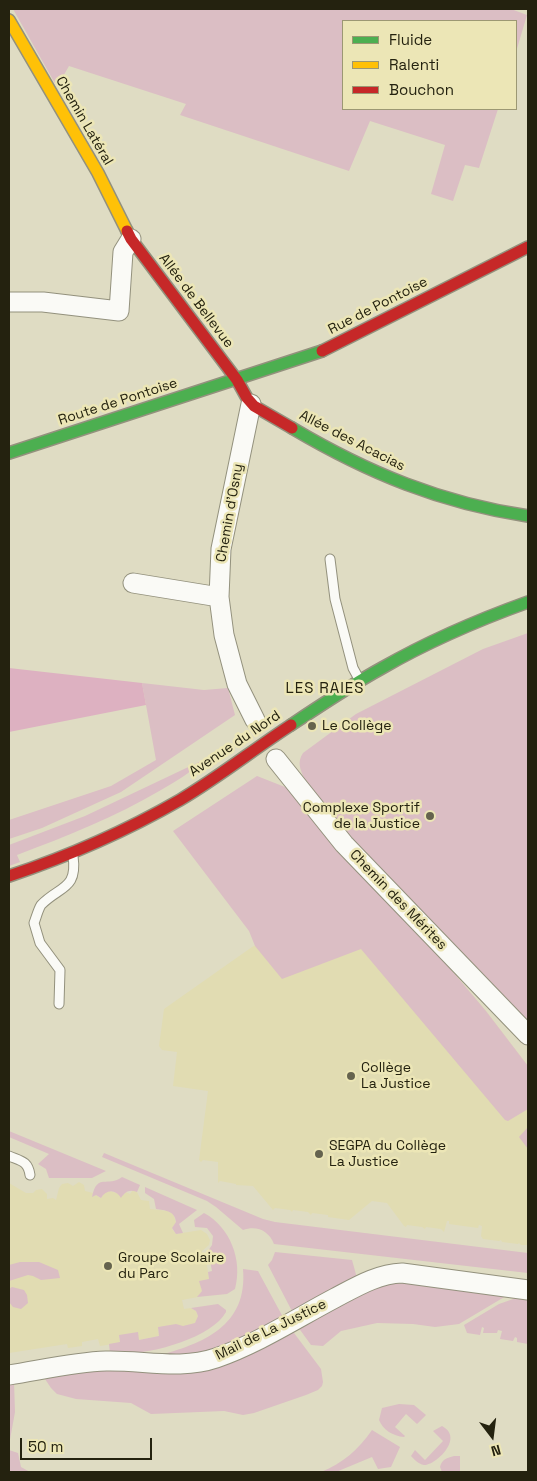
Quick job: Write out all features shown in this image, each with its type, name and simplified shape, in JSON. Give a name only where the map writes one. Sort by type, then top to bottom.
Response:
[{"type":"street","name":"Chemin Latéral","points":[[9,20],[98,173],[131,239]]},
{"type":"street","points":[[9,302],[43,302],[119,311],[123,252],[131,239]]},
{"type":"street","name":"Allée de Bellevue","points":[[131,239],[237,380]]},
{"type":"street","name":"Rue de Pontoise","points":[[237,380],[323,351],[528,248]]},
{"type":"street","name":"Allée des Acacias","points":[[237,380],[251,404],[313,441],[380,475],[440,497],[504,513],[528,516]]},
{"type":"street","name":"Route de Pontoise","points":[[9,453],[237,380]]},
{"type":"street","name":"Chemin d'Osny","points":[[251,404],[221,549],[219,597],[224,635],[237,684],[252,715]]},
{"type":"street","points":[[133,583],[219,597]]},
{"type":"street","name":"Avenue du Nord","points":[[9,876],[111,837],[176,803],[360,680],[447,633],[528,602]]},
{"type":"street","name":"Chemin des Mérites","points":[[276,760],[344,844],[528,1035]]},
{"type":"street","name":"Mail de La Justice","points":[[9,1375],[98,1361],[167,1364],[190,1363],[215,1358],[353,1289],[386,1275],[402,1273],[528,1290]]},
{"type":"lane","points":[[330,559],[334,599],[353,668],[360,680]]},
{"type":"lane","points":[[59,1004],[60,970],[40,943],[34,923],[41,906],[66,886],[75,871],[72,853]]},
{"type":"lane","points":[[9,1156],[26,1163],[30,1175]]},
{"type":"shaded area","points":[[13,9],[511,9],[527,15],[517,49],[517,20],[342,20],[342,110],[498,110],[479,168],[465,165],[453,201],[431,194],[445,145],[370,121],[349,171],[180,115],[186,104],[69,66],[57,87]]},
{"type":"shaded area","name":"Complexe Sportif de la Justice","points":[[528,633],[528,1029],[361,854],[304,778],[300,769],[300,762],[303,753],[356,714],[483,649]]},
{"type":"shaded area","points":[[9,668],[142,683],[146,705],[9,732]]},
{"type":"shaded area","points":[[142,683],[204,690],[228,688],[235,715],[121,792],[42,828],[9,839],[9,820],[111,786],[156,760]]},
{"type":"shaded area","points":[[201,761],[182,777],[144,800],[90,826],[17,855],[20,862],[9,866],[9,845],[85,816]]},
{"type":"shaded area","points":[[257,776],[290,789],[382,888],[486,1011],[528,1066],[528,1109],[508,1121],[505,1120],[361,949],[282,979],[255,946],[249,931],[173,831]]},
{"type":"shaded area","name":"Collège La Justice","points":[[382,888],[486,1011],[528,1066],[528,1245],[483,1239],[481,1236],[482,1226],[479,1225],[478,1228],[449,1224],[449,1221],[447,1221],[444,1232],[441,1229],[426,1227],[425,1229],[407,1225],[406,1227],[387,1203],[372,1201],[349,1220],[328,1217],[328,1215],[312,1213],[311,1215],[308,1212],[293,1210],[292,1212],[275,1208],[273,1210],[253,1186],[236,1185],[220,1181],[218,1183],[218,1162],[203,1160],[201,1162],[199,1160],[208,1091],[173,1086],[177,1052],[162,1050],[159,1046],[164,1009],[252,947]]},
{"type":"shaded area","points":[[528,1127],[528,1149],[519,1137]]},
{"type":"shaded area","points":[[9,1131],[106,1171],[92,1178],[49,1178],[46,1169],[38,1164],[49,1154],[9,1137]]},
{"type":"shaded area","points":[[104,1153],[263,1219],[528,1253],[528,1273],[274,1244],[272,1239],[262,1230],[253,1228],[243,1230],[207,1201],[102,1157]]},
{"type":"shaded area","points":[[122,1177],[140,1185],[137,1192],[128,1192],[121,1198],[111,1191],[101,1198],[96,1195],[92,1197],[94,1189],[100,1183],[117,1180]]},
{"type":"shaded area","name":"Groupe Scolaire du Parc","points":[[79,1182],[84,1185],[85,1191],[93,1193],[92,1196],[96,1195],[101,1198],[104,1193],[110,1191],[123,1195],[126,1192],[130,1194],[133,1190],[137,1192],[141,1200],[149,1201],[150,1209],[168,1211],[173,1214],[176,1222],[172,1229],[176,1234],[201,1230],[207,1234],[210,1240],[209,1245],[202,1251],[204,1259],[206,1259],[209,1279],[201,1285],[202,1291],[198,1297],[182,1300],[184,1309],[191,1308],[196,1311],[197,1321],[193,1325],[158,1327],[159,1336],[139,1340],[119,1336],[120,1343],[100,1346],[98,1339],[82,1342],[82,1346],[68,1348],[67,1344],[9,1353],[9,1183],[26,1193],[33,1193],[36,1190],[42,1189],[47,1194],[47,1199],[53,1198],[56,1200],[62,1184],[68,1183],[73,1186]]},
{"type":"shaded area","points":[[145,1187],[197,1210],[179,1224],[183,1233],[176,1234],[172,1228],[176,1222],[174,1215],[156,1209],[154,1199],[145,1193]]},
{"type":"shaded area","points":[[204,1213],[221,1227],[232,1245],[236,1256],[237,1278],[235,1289],[227,1294],[197,1297],[202,1291],[199,1281],[209,1279],[208,1272],[212,1271],[208,1251],[212,1245],[213,1236],[207,1228],[195,1227],[194,1220]]},
{"type":"shaded area","points":[[275,1252],[352,1260],[357,1278],[293,1313],[268,1265]]},
{"type":"shaded area","points":[[20,1262],[39,1262],[58,1270],[60,1278],[41,1280],[28,1275],[9,1281],[9,1265]]},
{"type":"shaded area","points":[[243,1269],[258,1271],[284,1319],[210,1354],[156,1356],[206,1338],[230,1318],[238,1305],[243,1289]]},
{"type":"shaded area","points":[[387,1284],[433,1285],[506,1296],[459,1324],[435,1327],[377,1323],[341,1331],[323,1346],[311,1345],[298,1327],[368,1290]]},
{"type":"shaded area","points":[[12,1287],[24,1290],[27,1295],[28,1303],[21,1309],[13,1307],[9,1302],[9,1289]]},
{"type":"shaded area","points":[[516,1298],[528,1298],[528,1344],[517,1342],[515,1337],[513,1341],[500,1339],[502,1331],[498,1330],[497,1333],[483,1333],[484,1328],[482,1327],[480,1335],[467,1333],[464,1325],[499,1304]]},
{"type":"shaded area","points":[[218,1304],[226,1312],[218,1322],[190,1339],[155,1350],[138,1353],[110,1353],[109,1344],[120,1342],[119,1335],[138,1332],[139,1340],[159,1336],[158,1327],[176,1324],[183,1326],[195,1323],[198,1316],[196,1311],[191,1308]]},
{"type":"shaded area","points":[[291,1329],[321,1369],[322,1386],[318,1390],[306,1395],[254,1413],[243,1415],[224,1411],[151,1414],[131,1403],[76,1399],[57,1394],[43,1376],[101,1367],[154,1371]]},
{"type":"shaded area","points":[[14,1381],[15,1412],[9,1445],[9,1382]]},
{"type":"shaded area","points":[[399,1404],[414,1405],[426,1415],[417,1424],[406,1414],[395,1427],[404,1437],[389,1432],[379,1420],[382,1408]]},
{"type":"shaded area","points":[[442,1426],[448,1431],[450,1437],[446,1450],[429,1464],[418,1463],[411,1456],[415,1450],[425,1460],[443,1441],[433,1431]]},
{"type":"shaded area","points":[[372,1430],[400,1447],[391,1467],[378,1469],[372,1457],[336,1472],[321,1472],[349,1455]]},
{"type":"shaded area","points":[[9,1450],[18,1453],[21,1467],[30,1472],[9,1472]]},
{"type":"shaded area","points":[[454,1456],[460,1456],[460,1472],[442,1472],[440,1467],[442,1462]]},
{"type":"traffic: fast","points":[[9,453],[322,351]]},
{"type":"traffic: fast","points":[[292,428],[349,459],[406,484],[465,503],[528,516]]},
{"type":"traffic: fast","points":[[291,725],[359,681],[400,658],[472,624],[528,602]]},
{"type":"traffic: slow","points":[[9,20],[98,173],[127,231]]},
{"type":"traffic: jam","points":[[127,231],[131,239],[237,380],[247,398],[254,406],[292,428]]},
{"type":"traffic: jam","points":[[322,351],[528,247]]},
{"type":"traffic: jam","points":[[9,876],[97,842],[160,811],[209,782],[291,725]]},
{"type":"place","name":"Le Collège","points":[[312,726]]},
{"type":"place","name":"Complexe Sportif de la Justice","points":[[430,816]]},
{"type":"place","name":"Collège La Justice","points":[[351,1076]]},
{"type":"place","name":"SEGPA du Collège La Justice","points":[[319,1154]]},
{"type":"place","name":"Groupe Scolaire du Parc","points":[[108,1266]]},
{"type":"district","name":"LES RAIES","points":[[325,689]]}]
